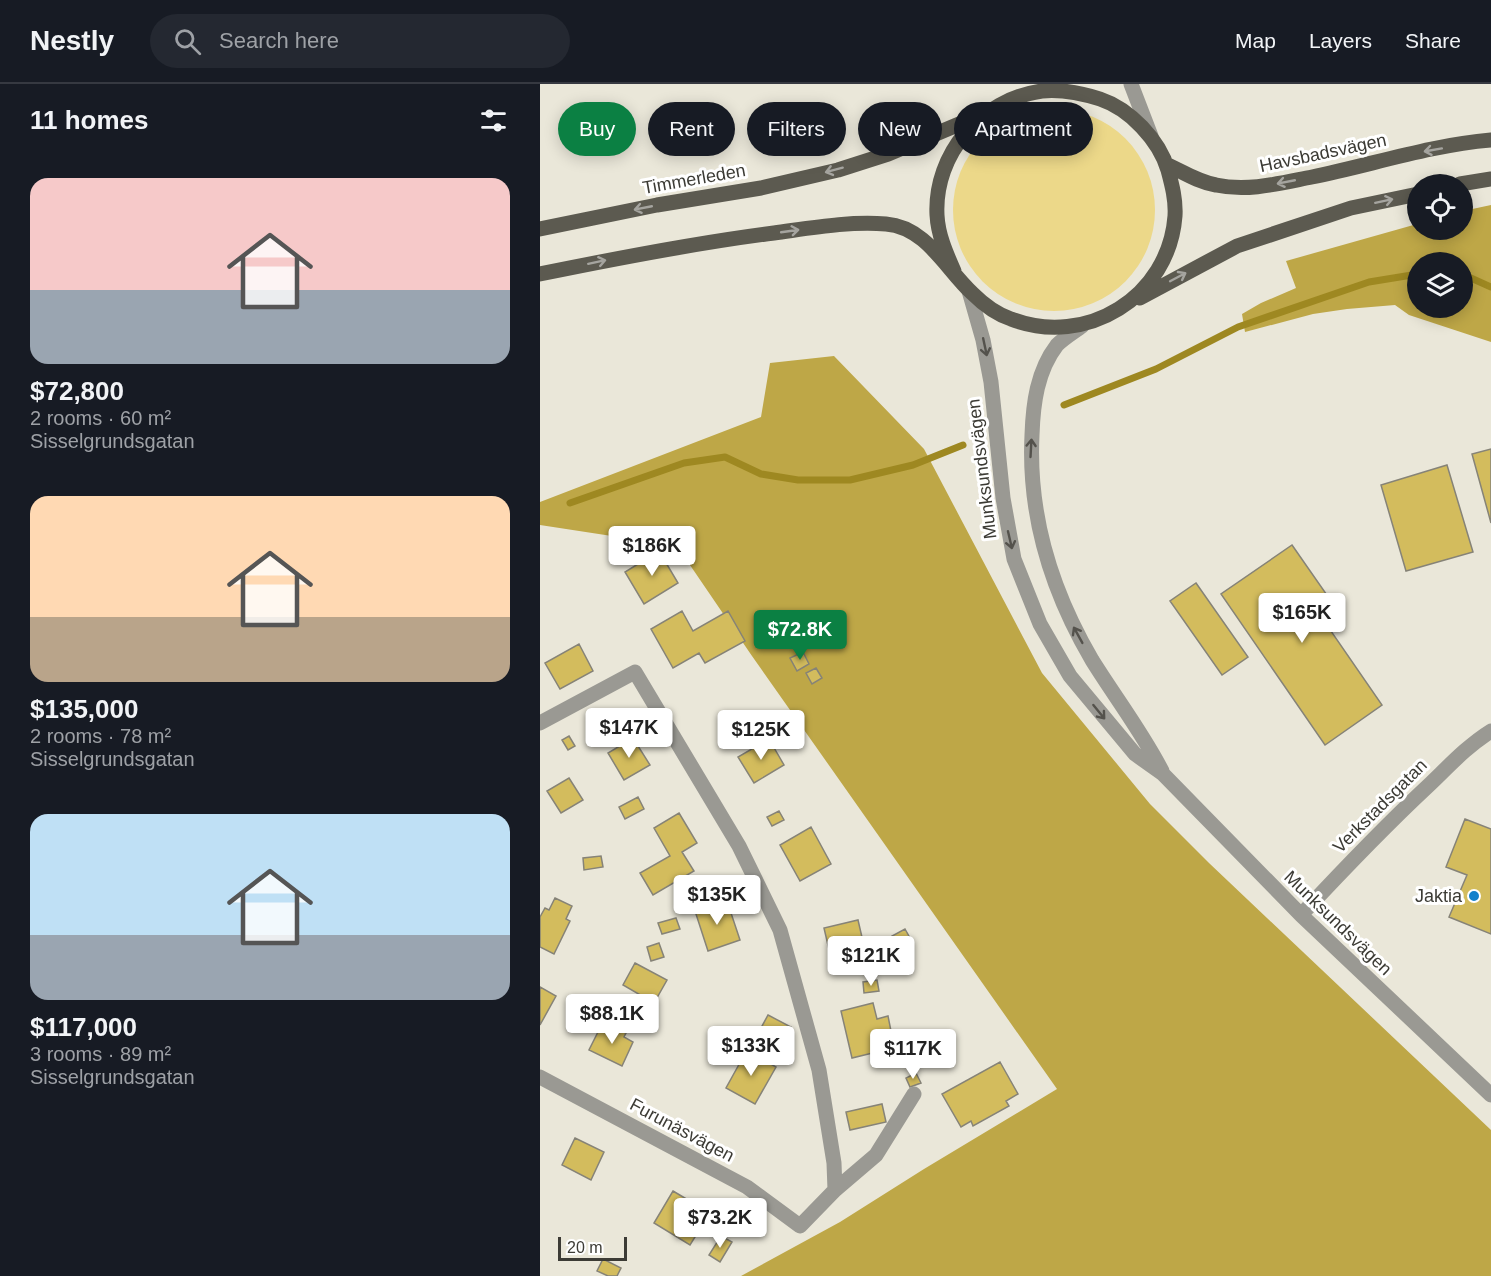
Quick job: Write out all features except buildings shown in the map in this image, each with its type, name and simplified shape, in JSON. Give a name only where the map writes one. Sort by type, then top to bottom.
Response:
[{"type":"main road","points":[[1006,102],[1016,97],[1043,91],[1075,92],[1105,101],[1132,118],[1154,141],[1166,164],[1173,189],[1175,215],[1171,241],[1161,266],[1146,287],[1127,305]]},
{"type":"main road","name":"Timmerleden","points":[[540,229],[657,205],[761,188],[838,170],[908,146],[954,126]]},
{"type":"main road","name":"Havsbadsvägen","points":[[1166,164],[1198,180],[1218,186],[1256,187],[1343,171],[1420,152],[1491,140]]},
{"type":"main road","points":[[954,149],[939,186],[937,215],[942,244],[954,271]]},
{"type":"main road","points":[[1473,182],[1491,179]]},
{"type":"main road","points":[[540,274],[723,240],[823,226],[891,224],[910,231],[932,248],[969,291],[988,307],[1010,319],[1025,324],[1058,328],[1082,326],[1106,318],[1237,246],[1351,208],[1407,196]]},
{"type":"street","points":[[1016,97],[1027,84]]},
{"type":"street","points":[[1131,84],[1154,141]]},
{"type":"street","name":"Munksundsvägen","points":[[969,291],[983,340],[991,381],[1007,528],[1014,559],[1040,624],[1070,676],[1135,754],[1163,774],[1301,915],[1491,1095]]},
{"type":"street","name":"Munksundsvägen","points":[[1082,326],[1058,344],[1044,365],[1036,392],[1031,460],[1033,496],[1039,532],[1048,567],[1074,627],[1093,661],[1147,742],[1163,774]]},
{"type":"street","points":[[540,723],[635,672],[739,846],[780,930],[819,1070],[834,1163],[835,1190]]},
{"type":"street","name":"Verkstadsgatan","points":[[1301,915],[1417,796],[1474,742],[1491,731]]},
{"type":"street","name":"Furunäsvägen","points":[[540,1077],[747,1187],[800,1226],[835,1190]]},
{"type":"street","points":[[835,1190],[876,1155],[914,1094]]},
{"type":"shaded area","points":[[1093,117],[1126,138],[1138,154],[1151,181],[1155,200],[1155,220],[1151,239],[1143,258],[1126,282],[1102,299],[1083,307],[1064,311],[1044,311],[1025,307],[1006,299],[982,282],[965,258],[957,239],[953,220],[953,200],[957,181],[969,156],[1093,156]]},
{"type":"shaded area","points":[[1491,205],[1491,342],[1418,318],[1473,318],[1473,252],[1407,252],[1407,314],[1395,305],[1347,309],[1313,314],[1245,332],[1242,314],[1296,288],[1286,261],[1407,227],[1407,240],[1473,240],[1473,209]]},
{"type":"shaded area","points":[[834,356],[924,449],[1042,673],[1150,804],[1209,863],[1491,1130],[1491,1276],[741,1276],[840,1222],[1057,1089],[677,546],[540,525],[540,502],[761,417],[770,363]]},
{"type":"waterway","points":[[1064,405],[1156,369],[1238,327],[1369,282],[1407,276]]},
{"type":"waterway","points":[[1473,279],[1491,287]]},
{"type":"waterway","points":[[570,503],[684,463],[725,457],[761,474],[798,480],[850,480],[913,465],[963,445]]},
{"type":"place","name":"Jaktia","points":[[1474,896]]}]
